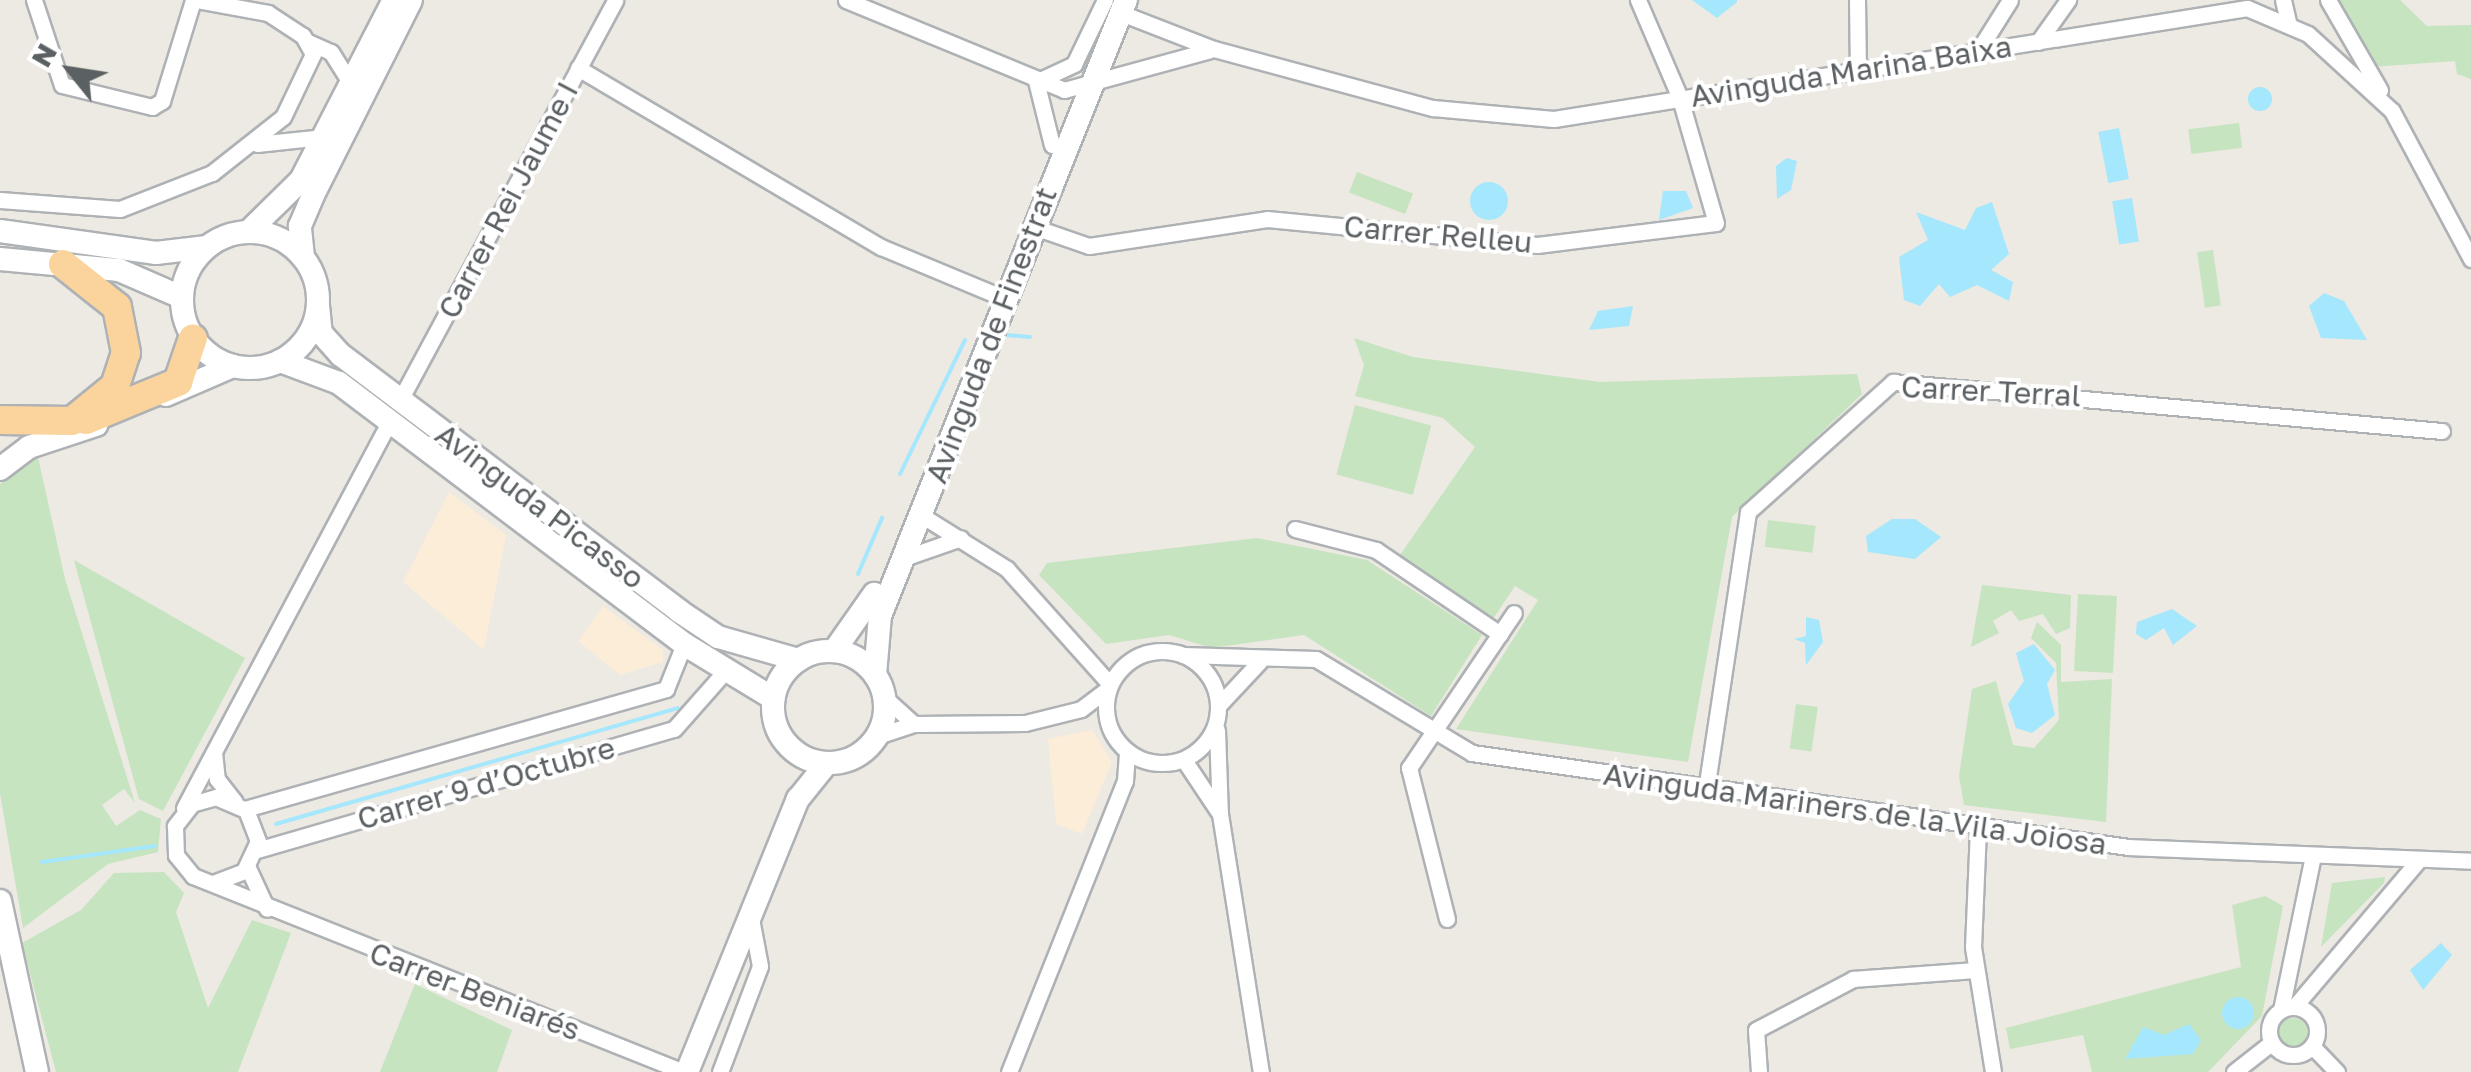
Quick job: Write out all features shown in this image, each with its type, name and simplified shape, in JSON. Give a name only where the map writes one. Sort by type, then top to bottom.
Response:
[{"type":"highway","points":[[60,423],[94,409],[126,354],[118,306],[63,264]]},
{"type":"highway","points":[[0,420],[60,423],[98,418],[178,382],[194,338]]},
{"type":"main road","points":[[0,231],[156,253],[207,246],[249,232],[301,180],[394,0]]},
{"type":"main road","points":[[0,469],[29,447],[233,366],[280,361],[312,328],[318,306],[303,257],[300,226],[411,0]]},
{"type":"main road","name":"Avinguda de Finestrat","points":[[834,652],[865,617],[1052,145],[1081,97],[1098,30],[1115,3]]},
{"type":"main road","name":"Avinguda de Finestrat","points":[[875,674],[880,616],[1034,227],[1115,3]]},
{"type":"main road","points":[[249,232],[303,257]]},
{"type":"main road","points":[[207,246],[182,297],[194,338],[233,366]]},
{"type":"main road","points":[[0,259],[142,275],[182,297]]},
{"type":"main road","name":"Avinguda Picasso","points":[[318,306],[322,333],[400,400],[718,637],[799,660]]},
{"type":"main road","name":"Avinguda Picasso","points":[[280,361],[336,381],[684,644],[774,699]]},
{"type":"main road","points":[[834,652],[875,674],[884,697],[877,736],[858,755],[827,763],[796,752],[777,727],[774,699],[799,660],[834,652]]},
{"type":"main road","points":[[796,752],[798,800]]},
{"type":"main road","points":[[686,1072],[798,800],[827,763]]},
{"type":"main road","points":[[0,901],[37,1072]]},
{"type":"street","points":[[34,0],[62,85],[152,106],[162,102],[195,0],[268,13],[306,41],[332,52],[350,82]]},
{"type":"street","name":"Carrer Rei Jaume I","points":[[400,400],[615,0]]},
{"type":"street","points":[[846,0],[1081,97],[1158,57],[1214,50]]},
{"type":"street","points":[[1638,0],[1680,98]]},
{"type":"street","points":[[1857,0],[1858,70]]},
{"type":"street","points":[[1978,51],[2010,0]]},
{"type":"street","points":[[2038,42],[2068,0]]},
{"type":"street","points":[[2283,0],[2288,22]]},
{"type":"street","points":[[2328,0],[2392,111]]},
{"type":"street","points":[[1044,80],[1074,64],[1115,3]]},
{"type":"street","name":"Avinguda Marina Baixa","points":[[1115,3],[1214,50],[1498,118],[1554,119],[2038,42],[2208,10],[2247,8],[2288,22],[2392,111],[2471,259]]},
{"type":"street","points":[[0,197],[120,209],[212,173],[283,117],[306,82],[313,54],[306,41]]},
{"type":"street","points":[[578,68],[881,246],[994,294]]},
{"type":"street","points":[[1044,80],[1052,145]]},
{"type":"street","name":"Carrer Relleu","points":[[1034,227],[1089,246],[1267,219],[1537,245],[1716,223],[1680,98]]},
{"type":"street","points":[[248,147],[322,137]]},
{"type":"street","name":"Carrer Terral","points":[[1706,790],[1748,512],[1893,382],[2442,431]]},
{"type":"street","points":[[215,750],[218,779],[240,806],[257,850],[248,868],[213,882],[177,857],[181,815],[215,750],[388,424]]},
{"type":"street","points":[[921,515],[1007,569],[1089,662],[1109,687],[1107,717],[1126,752],[1126,781],[1008,1072]]},
{"type":"street","points":[[1295,529],[1376,550],[1500,634]]},
{"type":"street","points":[[903,558],[961,538]]},
{"type":"street","points":[[1446,918],[1408,768],[1514,613]]},
{"type":"street","points":[[684,644],[673,681],[697,695]]},
{"type":"street","points":[[1089,662],[1183,654],[1208,674],[1218,713],[1220,814],[1261,1072]]},
{"type":"street","name":"Avinguda Mariners de la Vila Joiosa","points":[[1183,654],[1224,662],[1268,655],[1336,666],[1432,734],[1472,753],[1978,828],[2312,860],[2471,861]]},
{"type":"street","points":[[1126,752],[1153,763],[1184,760],[1268,655]]},
{"type":"street","points":[[877,736],[914,724],[1025,723],[1081,709],[1109,687],[1131,660]]},
{"type":"street","name":"Carrer 9 d’Octubre","points":[[257,850],[674,729],[697,695],[727,668]]},
{"type":"street","name":"Carrer 9 d’Octubre","points":[[240,806],[673,681]]},
{"type":"street","points":[[884,697],[914,724]]},
{"type":"street","points":[[1081,709],[1107,717]]},
{"type":"street","points":[[1184,760],[1220,814]]},
{"type":"street","points":[[1126,781],[1153,763]]},
{"type":"street","points":[[181,815],[208,798],[240,806]]},
{"type":"street","points":[[1978,828],[1975,970],[1993,1072]]},
{"type":"street","points":[[2234,1072],[2271,1043],[2287,1008],[2312,860]]},
{"type":"street","points":[[2287,1008],[2418,862]]},
{"type":"street","points":[[248,868],[267,909]]},
{"type":"street","name":"Carrer Beniarés","points":[[213,882],[267,909],[686,1072]]},
{"type":"street","points":[[720,1072],[760,966],[750,913]]},
{"type":"street","points":[[1759,1072],[1756,1030],[1836,988],[1868,975],[1975,970]]},
{"type":"street","points":[[2287,1008],[2316,1024],[2312,1046]]},
{"type":"street","points":[[2271,1043],[2291,1056],[2312,1046]]},
{"type":"street","points":[[2312,1046],[2336,1072]]},
{"type":"shaded area","points":[[449,492],[506,535],[484,650],[403,582]]},
{"type":"shaded area","points":[[603,606],[663,650],[663,662],[620,675],[578,641]]},
{"type":"shaded area","points":[[1092,730],[1112,762],[1082,834],[1056,824],[1048,739]]},
{"type":"green space","points":[[2334,0],[2400,0],[2427,26],[2471,25],[2471,79],[2457,74],[2455,61],[2372,67]]},
{"type":"green space","points":[[2239,123],[2242,148],[2191,154],[2188,129]]},
{"type":"green space","points":[[1357,172],[1413,194],[1405,214],[1349,193]]},
{"type":"green space","points":[[2213,250],[2221,305],[2205,308],[2197,252]]},
{"type":"green space","points":[[1354,338],[1413,357],[1600,382],[1857,374],[1862,394],[1732,517],[1688,762],[1456,729],[1538,600],[1515,586],[1493,619],[1400,555],[1475,447],[1443,418],[1355,396],[1364,365]]},
{"type":"green space","points":[[1355,405],[1431,425],[1413,495],[1336,475]]},
{"type":"green space","points":[[38,457],[65,579],[135,803],[124,789],[102,805],[116,826],[140,810],[161,819],[158,852],[108,864],[23,928],[0,793],[0,484]]},
{"type":"green space","points":[[1768,520],[1816,526],[1812,553],[1765,547]]},
{"type":"green space","points":[[1257,538],[1367,560],[1482,635],[1431,716],[1304,635],[1212,648],[1169,635],[1106,644],[1039,575],[1047,563]]},
{"type":"green space","points":[[74,560],[245,658],[163,811],[139,799]]},
{"type":"green space","points":[[1982,585],[2071,595],[2070,628],[2056,634],[2043,614],[2019,621],[2011,610],[1993,621],[1999,633],[1971,647]]},
{"type":"green space","points":[[2078,594],[2117,596],[2113,673],[2074,671]]},
{"type":"green space","points":[[2037,622],[2061,645],[2061,682],[2112,679],[2106,822],[1964,805],[1959,776],[1972,689],[1996,681],[2013,745],[2034,748],[2059,720],[2056,663],[2031,638]]},
{"type":"green space","points":[[1796,704],[1818,707],[1812,752],[1790,749]]},
{"type":"green space","points":[[164,872],[184,893],[176,912],[208,1008],[252,920],[291,933],[238,1072],[56,1072],[22,943],[81,910],[114,873]]},
{"type":"green space","points":[[2385,877],[2384,883],[2321,947],[2332,883]]},
{"type":"green space","points":[[2265,896],[2283,906],[2262,1016],[2208,1072],[2092,1072],[2083,1035],[2010,1049],[2006,1028],[2241,967],[2232,905]]},
{"type":"green space","points":[[415,984],[512,1030],[497,1072],[380,1072]]},
{"type":"green space","points":[[2293,1018],[2303,1022],[2307,1032],[2303,1042],[2293,1046],[2283,1042],[2279,1032],[2283,1022]]},
{"type":"water","points":[[1692,0],[1737,0],[1737,2],[1717,18]]},
{"type":"water","points":[[2260,87],[2272,99],[2260,111],[2248,99]]},
{"type":"water","points":[[2119,128],[2129,179],[2108,183],[2098,132]]},
{"type":"water","points":[[1787,158],[1797,161],[1791,190],[1777,199],[1776,166]]},
{"type":"water","points":[[1489,182],[1502,188],[1508,201],[1502,214],[1489,220],[1476,214],[1470,201],[1476,188]]},
{"type":"water","points":[[1663,191],[1686,191],[1693,208],[1659,220]]},
{"type":"water","points":[[2132,198],[2139,241],[2119,245],[2112,201]]},
{"type":"water","points":[[1992,202],[2009,254],[1991,270],[2013,282],[2009,301],[1977,285],[1950,297],[1939,284],[1920,306],[1904,300],[1899,257],[1928,240],[1916,212],[1965,230],[1976,208]]},
{"type":"water","points":[[2324,293],[2344,301],[2367,340],[2321,338],[2309,306]]},
{"type":"water","points":[[1633,306],[1629,326],[1589,330],[1598,311]]},
{"type":"water","points":[[1892,519],[1915,519],[1941,537],[1915,559],[1868,552],[1866,536]]},
{"type":"water","points":[[2172,609],[2197,626],[2173,645],[2164,628],[2146,640],[2136,634],[2137,622]]},
{"type":"water","points":[[1806,617],[1819,620],[1823,642],[1806,665],[1805,643],[1794,639],[1806,636]]},
{"type":"water","points":[[2034,644],[2055,670],[2047,684],[2055,715],[2032,733],[2016,728],[2008,704],[2024,681],[2016,653]]},
{"type":"water","points":[[2441,943],[2452,955],[2423,990],[2410,970]]},
{"type":"water","points":[[2238,997],[2249,1002],[2254,1013],[2249,1024],[2238,1029],[2227,1024],[2222,1013],[2227,1002]]},
{"type":"water","points":[[2189,1024],[2201,1040],[2193,1054],[2125,1059],[2143,1027],[2164,1035]]},
{"type":"waterway","points":[[1007,335],[1030,337]]},
{"type":"waterway","points":[[900,474],[965,340]]},
{"type":"waterway","points":[[858,574],[882,518]]},
{"type":"waterway","points":[[276,824],[678,708]]},
{"type":"waterway","points":[[42,862],[155,846]]}]
